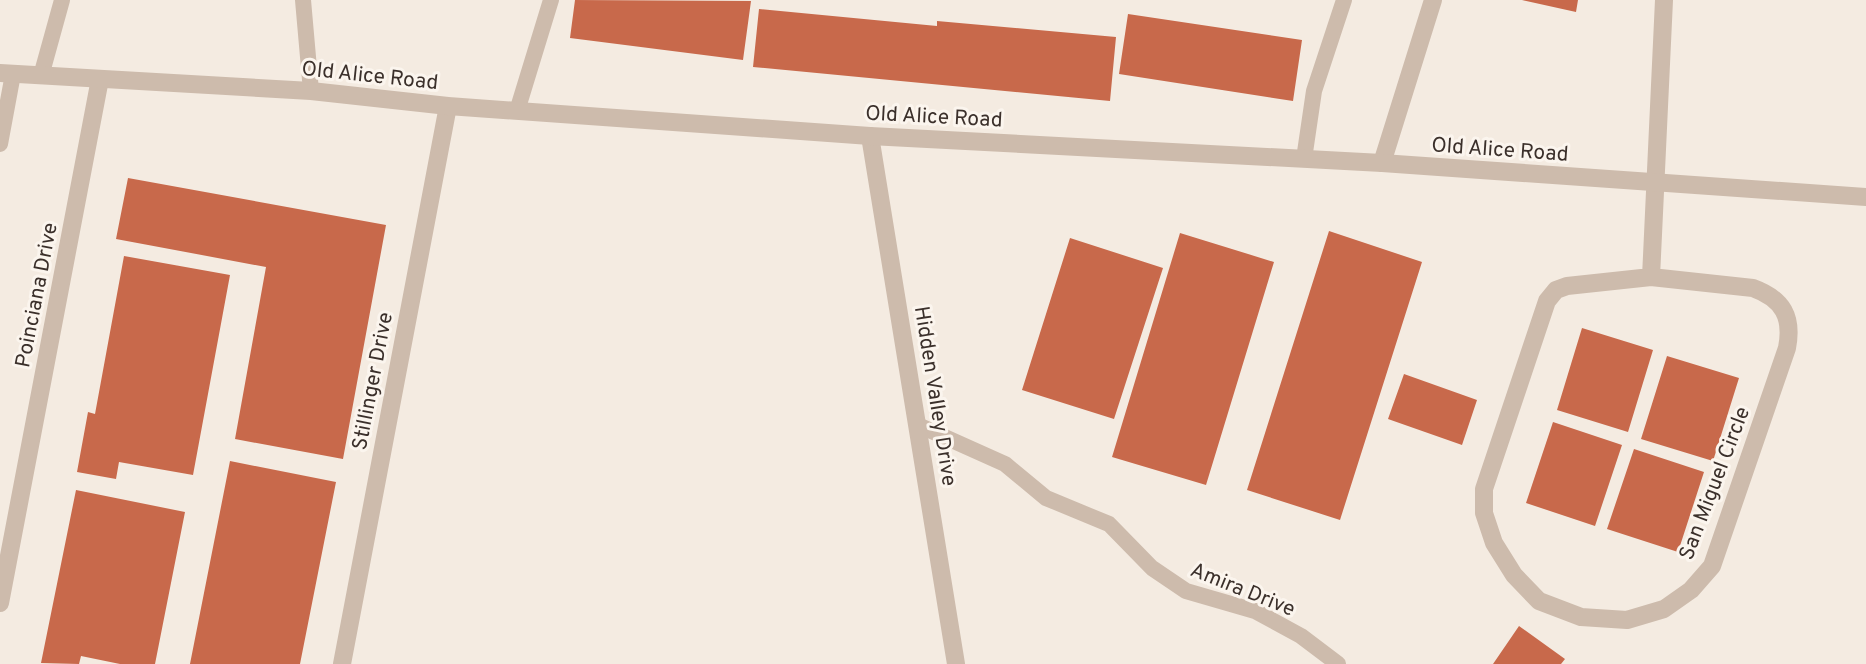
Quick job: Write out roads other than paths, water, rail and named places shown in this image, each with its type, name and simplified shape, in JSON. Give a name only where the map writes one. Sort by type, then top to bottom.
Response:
[{"type":"street","points":[[1382,163],[1433,0]]},
{"type":"street","points":[[1651,277],[1664,0]]},
{"type":"street","name":"Old Alice Road","points":[[6,74],[311,91],[448,107],[870,136],[1382,163],[1866,197]]},
{"type":"street","name":"Poinciana Drive","points":[[0,603],[100,79]]},
{"type":"street","name":"Stillinger Drive","points":[[342,664],[448,107]]},
{"type":"street","name":"Hidden Valley Drive","points":[[870,136],[956,664]]},
{"type":"street","name":"San Miguel Circle","points":[[1651,277],[1753,288],[1768,293],[1786,313],[1790,331],[1787,348],[1712,566],[1691,590],[1664,609],[1628,620],[1581,617],[1539,601],[1514,575],[1493,543],[1484,513],[1484,489],[1547,301],[1556,290],[1567,286],[1651,277]]},
{"type":"lane","points":[[41,76],[62,0]]},
{"type":"lane","points":[[303,0],[311,91]]},
{"type":"lane","points":[[517,111],[551,0]]},
{"type":"lane","points":[[1304,159],[1314,90],[1344,0]]},
{"type":"lane","points":[[0,144],[6,74]]},
{"type":"lane","name":"Amira Drive","points":[[918,425],[1006,464],[1046,498],[1108,524],[1152,568],[1186,592],[1255,611],[1301,636],[1338,664]]}]
